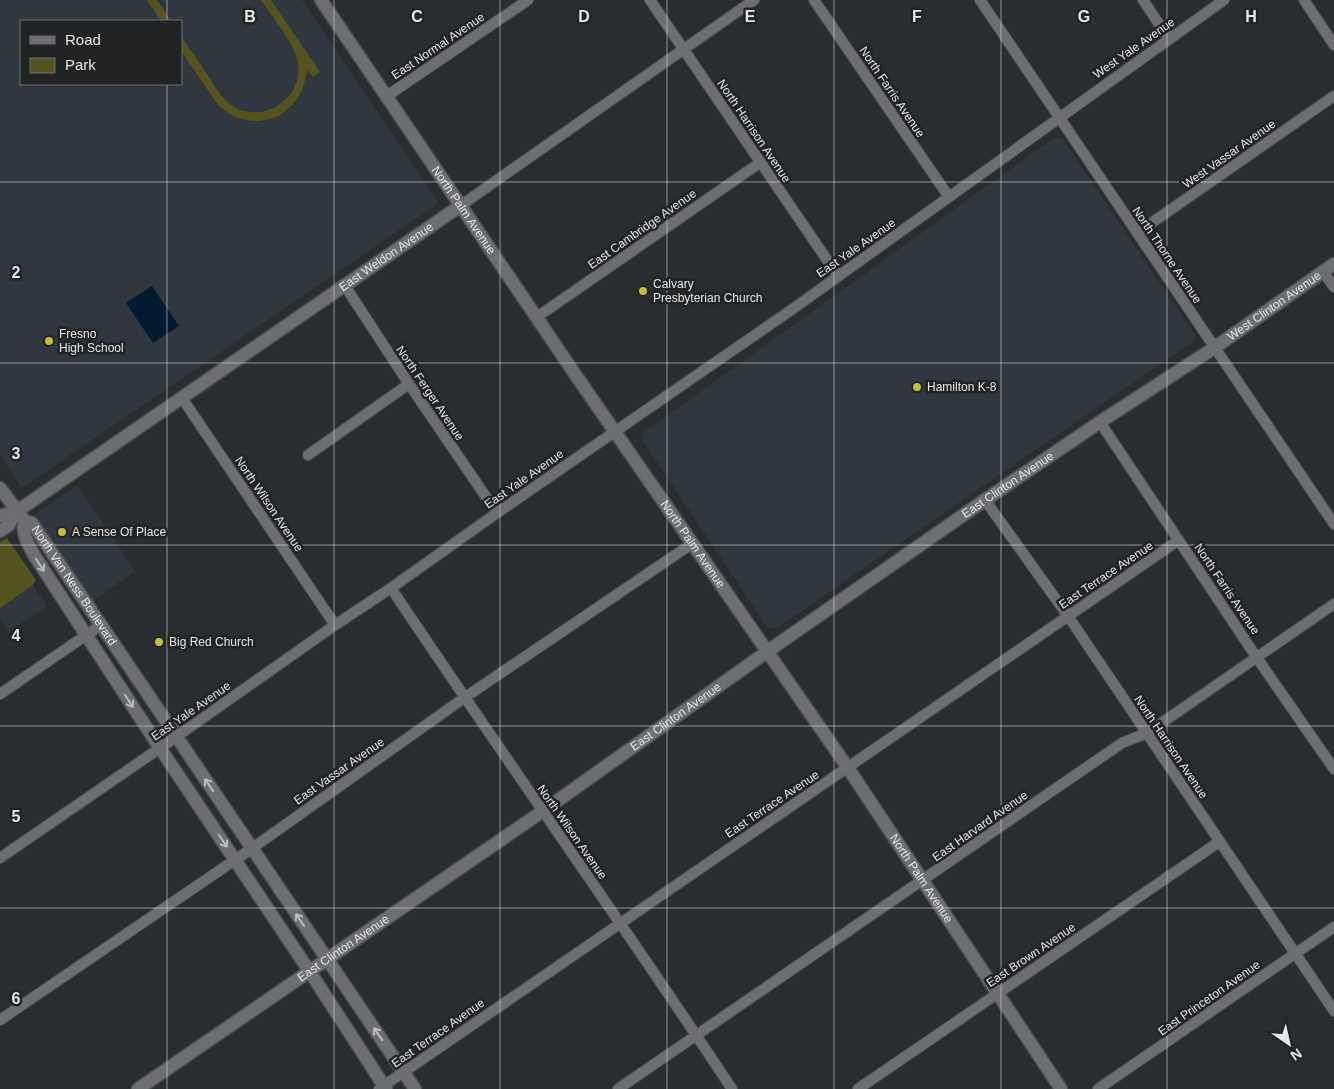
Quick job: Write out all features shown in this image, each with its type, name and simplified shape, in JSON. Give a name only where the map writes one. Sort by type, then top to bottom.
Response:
[{"type":"main road","name":"North Palm Avenue","points":[[321,0],[615,432],[848,768],[996,994],[1061,1089]]},
{"type":"main road","name":"East Weldon Avenue","points":[[0,531],[182,398],[460,206]]},
{"type":"main road","name":"West Clinton Avenue","points":[[1214,348],[1329,268]]},
{"type":"main road","name":"East Clinton Avenue","points":[[138,1089],[543,811],[985,500],[1214,348]]},
{"type":"main road","points":[[0,488],[21,516]]},
{"type":"main road","name":"East Weldon Avenue","points":[[0,516],[21,516]]},
{"type":"main road","name":"North Van Ness Boulevard","points":[[21,516],[32,523],[251,849],[416,1089]]},
{"type":"main road","name":"North Van Ness Boulevard","points":[[21,516],[22,528],[27,543],[160,748],[310,972],[383,1088]]},
{"type":"street","name":"East Normal Avenue","points":[[387,96],[528,0]]},
{"type":"street","name":"North Harrison Avenue","points":[[650,0],[838,276]]},
{"type":"street","name":"East Weldon Avenue","points":[[460,206],[754,0]]},
{"type":"street","name":"North Farris Avenue","points":[[814,0],[949,197]]},
{"type":"street","name":"North Thorne Avenue","points":[[980,0],[1334,524]]},
{"type":"street","points":[[1143,0],[1169,38]]},
{"type":"street","name":"West Yale Avenue","points":[[1059,117],[1224,0]]},
{"type":"street","points":[[1304,0],[1334,45]]},
{"type":"street","name":"West Vassar Avenue","points":[[1137,233],[1334,96]]},
{"type":"street","name":"East Yale Avenue","points":[[0,858],[838,276],[1059,117]]},
{"type":"street","name":"East Cambridge Avenue","points":[[537,317],[761,162]]},
{"type":"street","points":[[1329,268],[1334,288]]},
{"type":"street","name":"North Ferger Avenue","points":[[344,286],[497,513]]},
{"type":"street","points":[[308,455],[409,384]]},
{"type":"street","name":"North Wilson Avenue","points":[[182,398],[335,625]]},
{"type":"street","name":"North Farris Avenue","points":[[1100,422],[1257,658],[1334,769]]},
{"type":"street","name":"North Harrison Avenue","points":[[985,500],[1068,616],[1334,1011]]},
{"type":"street","name":"East Terrace Avenue","points":[[383,1088],[620,923],[1179,540]]},
{"type":"street","name":"East Vassar Avenue","points":[[0,1020],[251,849],[464,698],[693,543]]},
{"type":"street","name":"North Wilson Avenue","points":[[391,588],[464,698],[732,1089]]},
{"type":"street","name":"East Harvard Avenue","points":[[618,1089],[1122,744],[1147,733],[1334,604]]},
{"type":"street","points":[[0,694],[101,625]]},
{"type":"street","name":"East Brown Avenue","points":[[858,1089],[1220,842]]},
{"type":"street","name":"East Princeton Avenue","points":[[1098,1089],[1334,927]]},
{"type":"shaded area","name":"Fresno High School","points":[[0,0],[302,0],[437,200],[436,205],[22,488],[0,455]]},
{"type":"shaded area","name":"Hamilton K-8","points":[[1055,137],[1062,138],[1195,335],[1194,341],[777,628],[767,627],[643,441],[643,433]]},
{"type":"shaded area","points":[[77,485],[135,571],[93,601],[35,514]]},
{"type":"shaded area","points":[[33,585],[47,606],[9,632],[0,619],[0,608]]},
{"type":"green space","points":[[147,0],[157,0],[170,20],[160,20]]},
{"type":"green space","points":[[261,0],[271,0],[320,72],[313,77],[307,70],[303,86],[296,100],[274,118],[261,121],[246,120],[232,115],[218,105],[182,52],[182,37],[218,91],[230,104],[242,110],[267,111],[287,98],[294,87],[298,75],[298,62],[288,39]]},
{"type":"green space","points":[[7,538],[36,580],[33,585],[0,608],[0,542]]},
{"type":"water","points":[[152,286],[179,326],[153,343],[126,303]]},
{"type":"place","name":"Calvary Presbyterian Church","points":[[643,291]]},
{"type":"place","name":"Fresno High School","points":[[49,341]]},
{"type":"place","name":"Hamilton K-8","points":[[917,387]]},
{"type":"place","name":"A Sense Of Place","points":[[62,532]]},
{"type":"place","name":"Big Red Church","points":[[159,642]]}]
